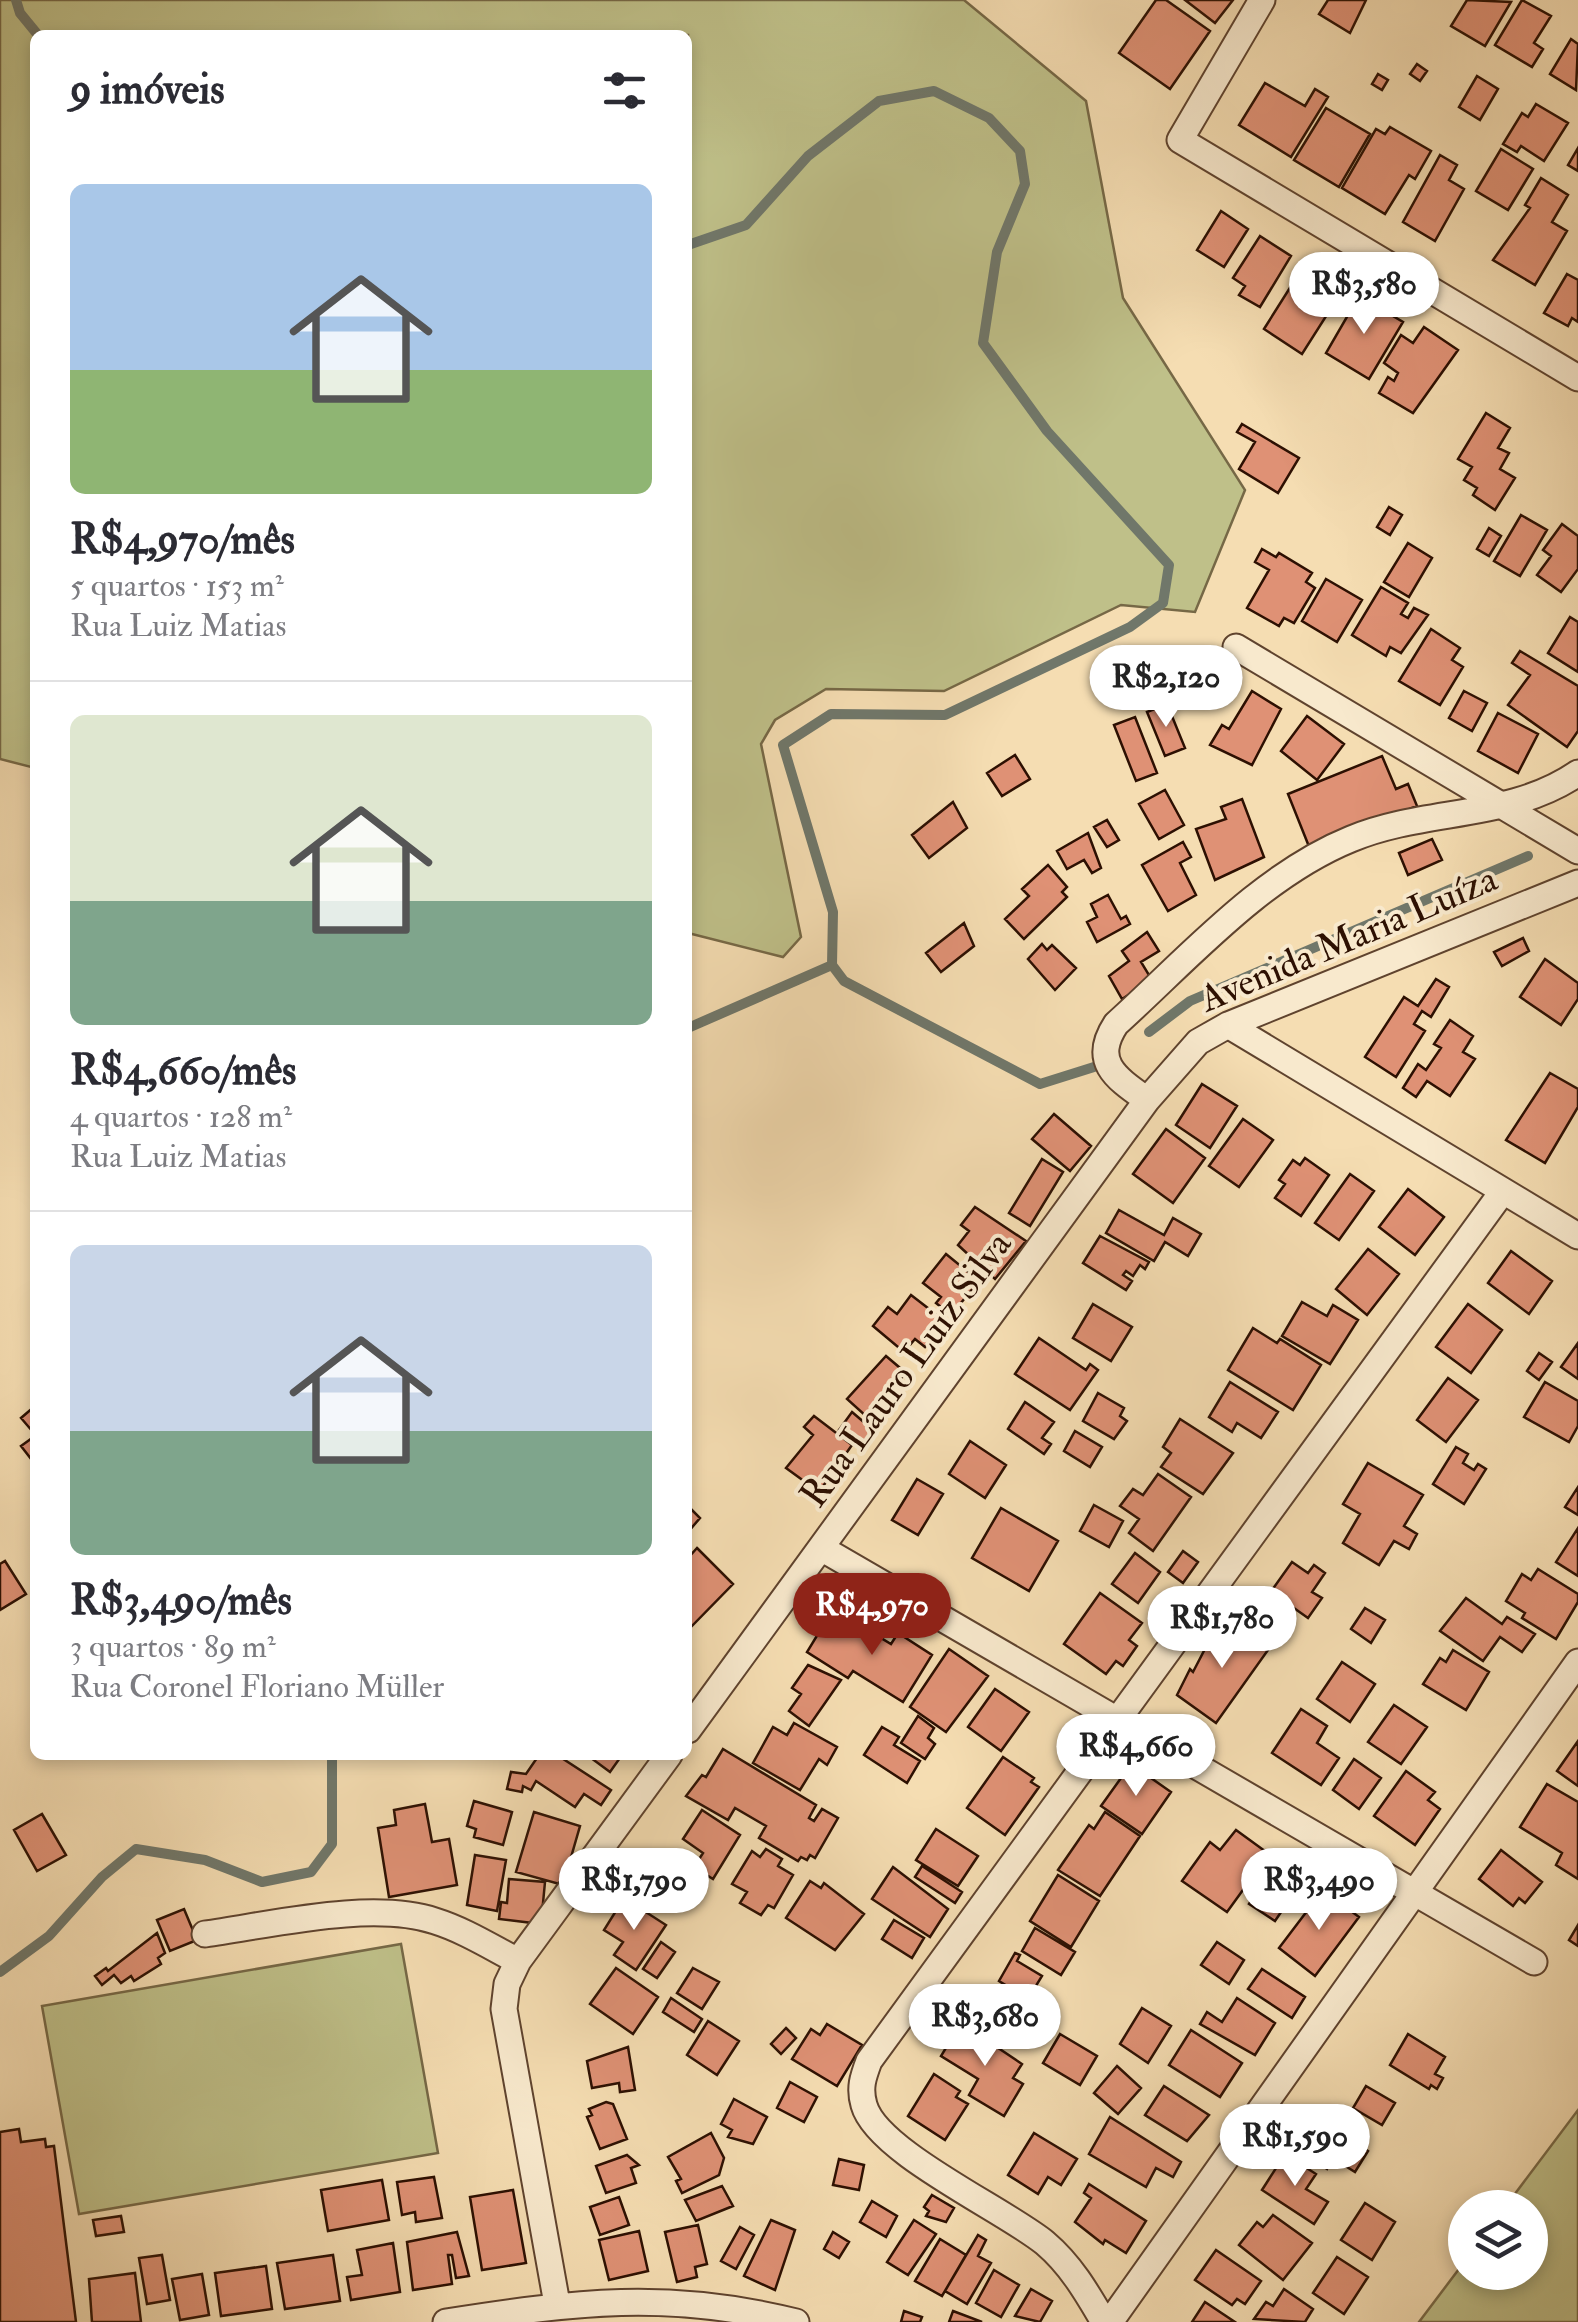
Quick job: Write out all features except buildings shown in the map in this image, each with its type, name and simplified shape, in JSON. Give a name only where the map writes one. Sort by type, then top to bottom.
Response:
[{"type":"street","points":[[1262,0],[1180,140],[1578,378]]},
{"type":"street","points":[[1236,647],[1578,851]]},
{"type":"street","name":"Avenida Maria Luíza","points":[[1578,773],[1504,807],[1429,817],[1353,838],[1312,858],[1254,900],[1116,1024],[1106,1038],[1103,1052],[1109,1066],[1147,1100],[1198,1042],[1228,1025],[1578,883]]},
{"type":"street","points":[[1228,1025],[1578,1236]]},
{"type":"street","name":"Rua Lauro Luiz Silva","points":[[692,1725],[1147,1100]]},
{"type":"street","points":[[1503,1191],[869,2061],[860,2086],[864,2110],[906,2153],[1043,2242],[1073,2270],[1107,2322],[1578,1662]]},
{"type":"street","points":[[821,1548],[1534,1962]]},
{"type":"street","points":[[558,2304],[504,2009],[507,1984],[518,1961],[665,1760]]},
{"type":"street","points":[[205,1934],[362,1914],[398,1915],[433,1920],[518,1961]]},
{"type":"street","points":[[446,2322],[558,2304],[636,2299],[684,2302],[796,2322]]},
{"type":"green space","points":[[0,0],[964,0],[1086,101],[1123,298],[1245,490],[1195,612],[1121,605],[944,691],[826,689],[775,720],[761,744],[801,937],[783,957],[692,934],[692,30],[30,30],[30,767],[0,759]]},
{"type":"green space","points":[[401,1944],[438,2153],[79,2214],[42,2006]]},
{"type":"green space","points":[[1578,2110],[1578,2322],[1419,2322],[1448,2284],[1448,2290],[1548,2290],[1548,2190],[1518,2190]]},
{"type":"waterway","points":[[16,0],[20,13],[34,30]]},
{"type":"waterway","points":[[692,244],[746,225],[808,156],[879,101],[934,91],[989,118],[1020,151],[1025,184],[997,252],[983,343],[1047,431],[1169,565],[1163,603],[1130,627],[945,715],[831,714],[783,745],[833,912],[832,965],[692,1026]]},
{"type":"waterway","points":[[1149,1032],[1190,1001],[1528,856]]},
{"type":"waterway","points":[[832,965],[844,981],[1040,1084],[1094,1067]]},
{"type":"waterway","points":[[0,1972],[49,1936],[102,1877],[136,1849],[205,1860],[262,1882],[311,1872],[332,1844],[332,1760]]}]
